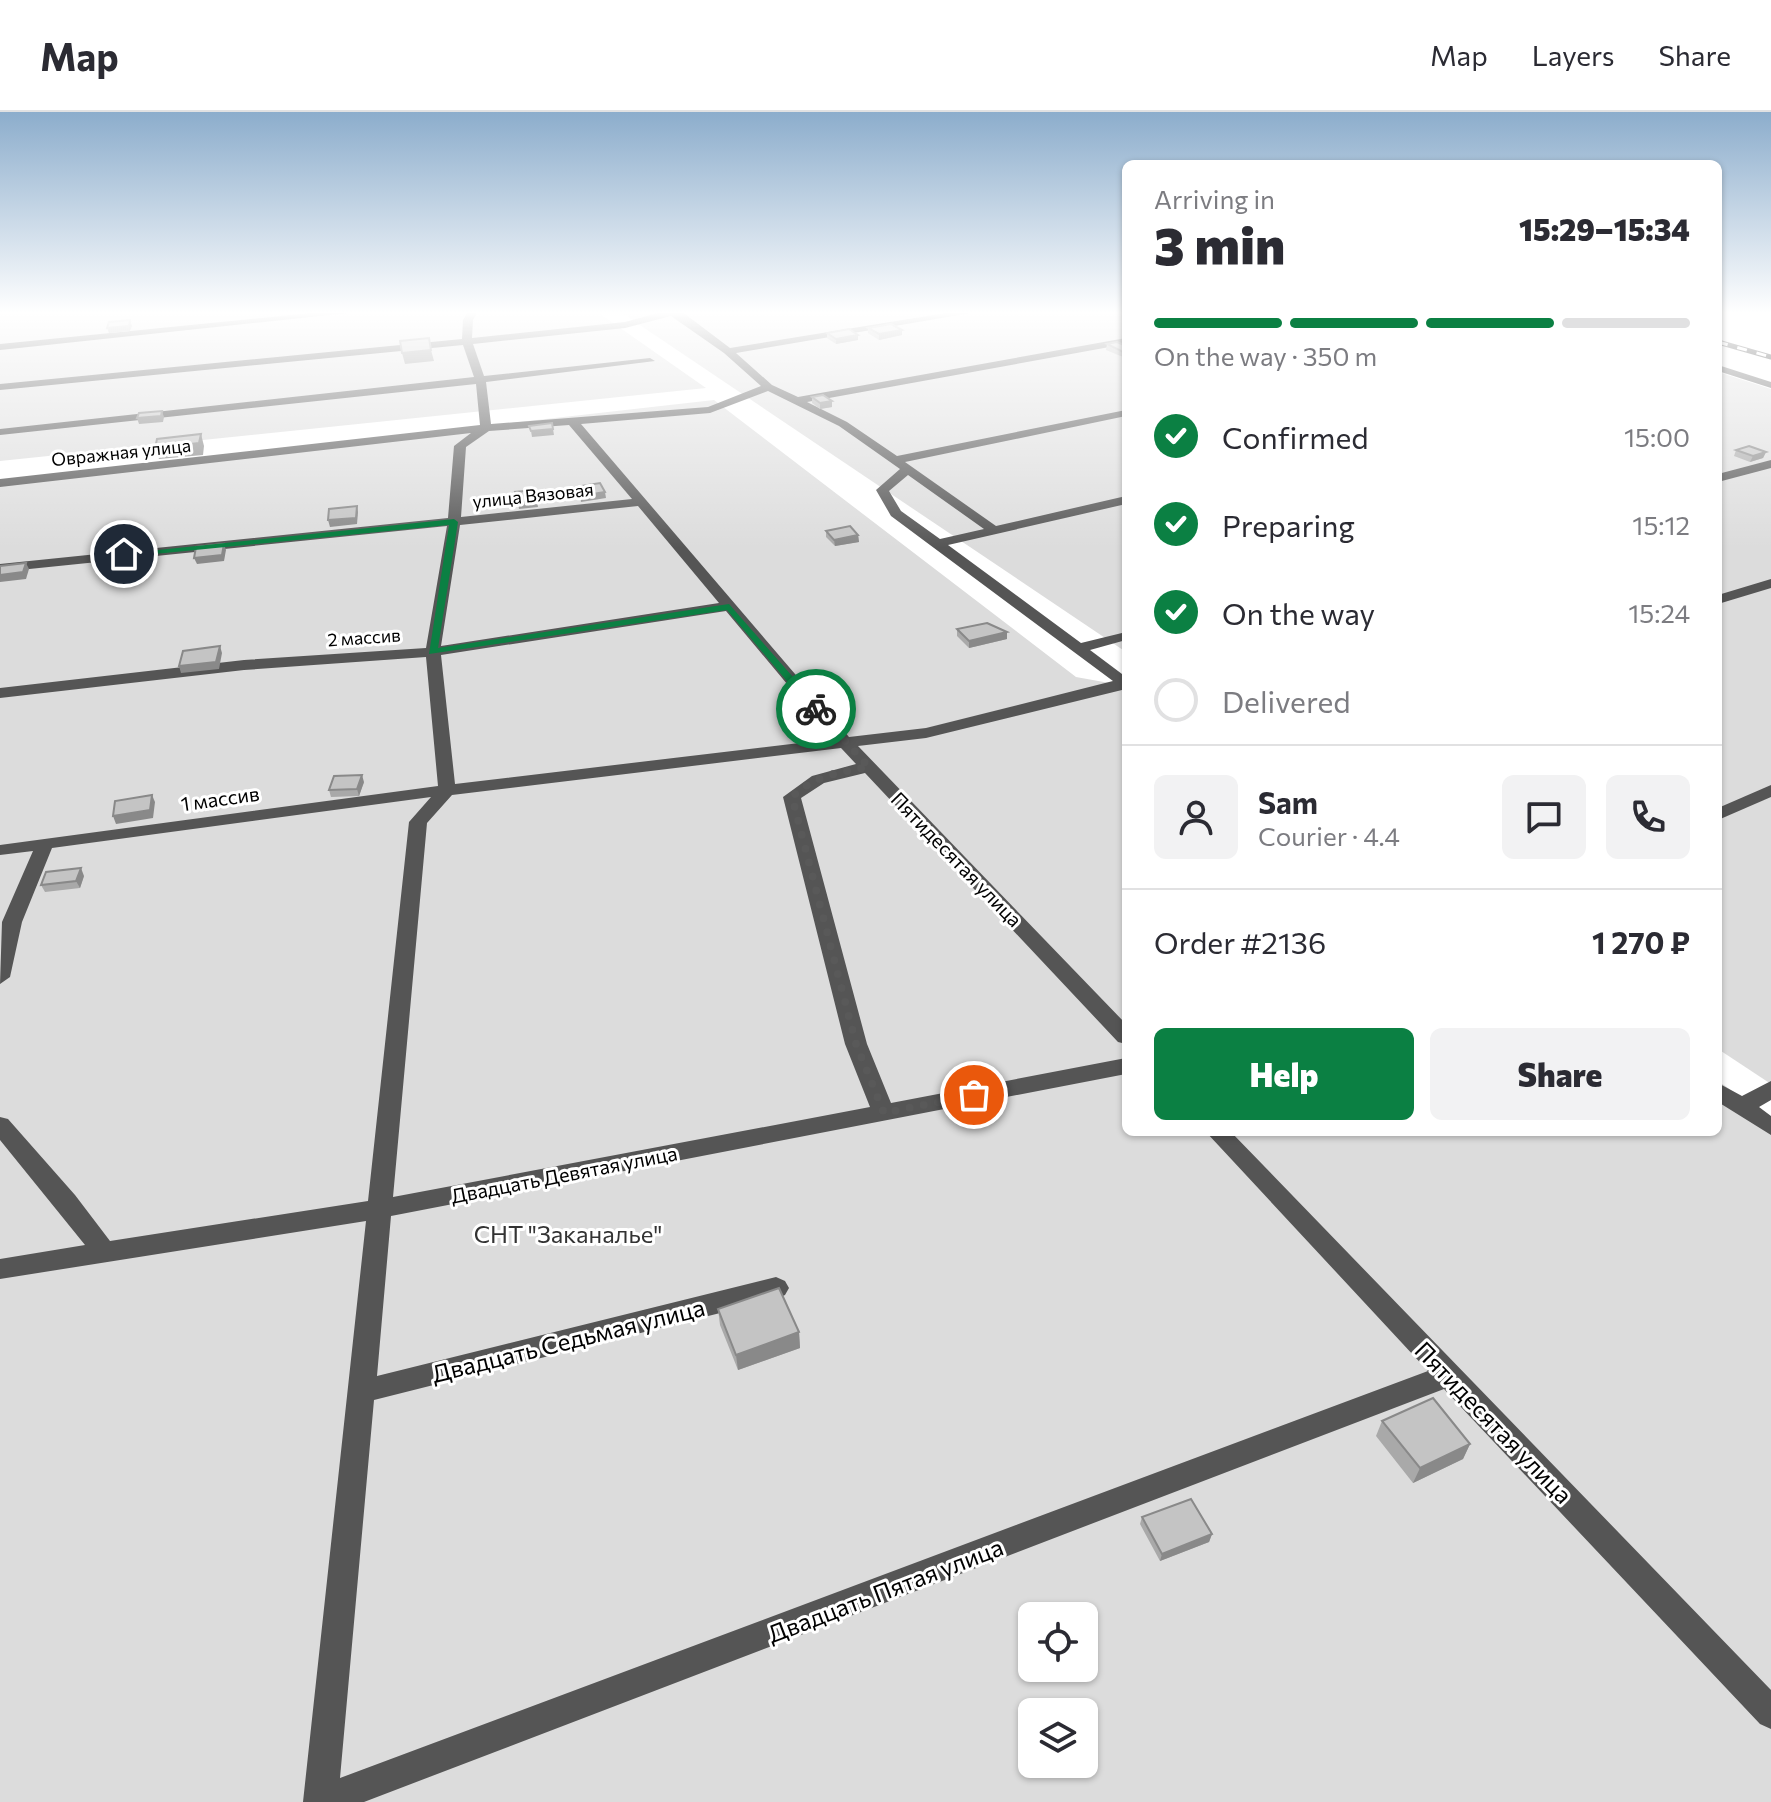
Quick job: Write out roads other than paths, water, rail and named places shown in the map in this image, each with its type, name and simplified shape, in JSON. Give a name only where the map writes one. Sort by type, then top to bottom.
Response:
[{"type":"street","points":[[0,432],[397,390]]},
{"type":"street","points":[[321,1802],[418,822],[447,790],[433,652],[454,522],[460,446],[486,428],[481,390]]},
{"type":"street","name":"Овражная улица","points":[[0,483],[486,428],[710,410],[761,390]]},
{"type":"street","points":[[774,390],[843,424],[994,530]]},
{"type":"street","points":[[797,401],[858,390]]},
{"type":"street","points":[[1122,414],[903,464],[882,490],[896,513],[941,543],[1122,681]]},
{"type":"street","name":"Пятидесятая улица","points":[[573,422],[843,740],[1122,1033]]},
{"type":"street","points":[[1722,477],[1771,464]]},
{"type":"street","points":[[941,543],[1122,501]]},
{"type":"street","name":"улица Вязовая","points":[[0,568],[641,502]]},
{"type":"street","points":[[1722,599],[1771,583]]},
{"type":"street","name":"2 массив","points":[[0,693],[244,665],[433,652],[729,606]]},
{"type":"street","points":[[1079,648],[1122,637]]},
{"type":"street","name":"1 массив","points":[[0,850],[447,790],[843,740],[926,733],[1122,684]]},
{"type":"street","points":[[869,767],[835,772],[807,783],[792,797],[856,1044],[884,1113]]},
{"type":"street","points":[[1722,813],[1771,790]]},
{"type":"street","points":[[0,977],[12,922],[45,844]]},
{"type":"street","name":"Двадцать Девятая улица","points":[[0,1269],[379,1209],[1122,1067]]},
{"type":"street","points":[[1742,1107],[1771,1089]]},
{"type":"street","points":[[1722,1094],[1771,1127]]},
{"type":"street","points":[[0,1125],[67,1202],[105,1253]]},
{"type":"street","name":"Пятидесятая улица","points":[[1221,1136],[1771,1713]]},
{"type":"street","name":"Двадцать Седьмая улица","points":[[360,1392],[776,1288]]},
{"type":"street","name":"Двадцать Пятая улица","points":[[321,1802],[1449,1375]]},
{"type":"park label","name":"СНТ \"Заканалье\"","points":[[568,1233]]}]
